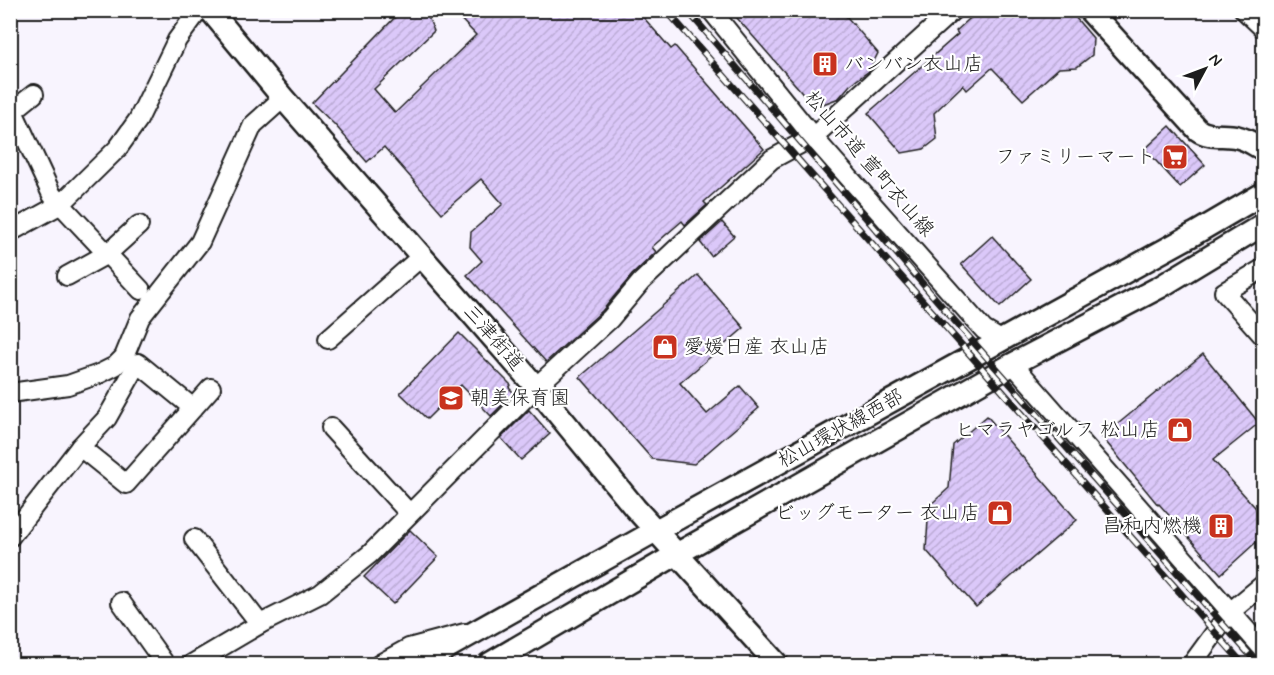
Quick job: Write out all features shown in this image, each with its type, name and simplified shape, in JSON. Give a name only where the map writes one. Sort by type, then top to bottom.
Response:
[{"type":"street","points":[[10,232],[61,204],[118,148],[138,120],[177,40],[199,10]]},
{"type":"street","name":"三津街道","points":[[210,10],[536,387],[655,531],[777,664]]},
{"type":"street","name":"松山市道 萱町衣山線","points":[[711,10],[813,136],[984,330],[1001,340]]},
{"type":"street","points":[[192,664],[260,624],[320,594],[370,554],[536,387],[610,319],[641,282],[772,159],[813,136],[953,10]]},
{"type":"street","points":[[1089,10],[1198,130],[1206,135],[1234,136],[1245,139],[1263,150]]},
{"type":"street","points":[[1244,10],[1263,29]]},
{"type":"street","points":[[34,94],[13,111],[52,195],[141,290]]},
{"type":"street","points":[[10,393],[68,384],[99,374],[115,366],[124,357],[140,318],[200,242],[253,125],[284,98]]},
{"type":"street","name":"松山環状線西部","points":[[418,664],[1185,239],[1263,193]]},
{"type":"street","name":"松山環状線西部","points":[[493,663],[677,554],[854,456],[1013,364],[1160,287],[1263,224]]},
{"type":"street","points":[[67,276],[107,254],[139,225]]},
{"type":"street","points":[[328,339],[422,256]]},
{"type":"street","points":[[1263,268],[1224,292],[1263,337]]},
{"type":"street","points":[[10,537],[80,447],[107,418],[138,363],[193,408]]},
{"type":"street","points":[[1013,364],[1263,650]]},
{"type":"street","points":[[80,447],[126,484],[211,388]]},
{"type":"street","points":[[331,428],[409,513]]},
{"type":"street","points":[[194,539],[260,624]]},
{"type":"street","points":[[1192,664],[1230,612],[1263,584]]},
{"type":"street","points":[[121,602],[165,664]]},
{"type":"street","points":[[380,664],[409,648],[477,630]]},
{"type":"building","points":[[402,10],[425,10],[434,31],[374,89],[395,113],[476,35],[452,10],[637,10],[671,49],[675,46],[764,149],[704,202],[707,205],[685,225],[682,221],[652,247],[656,252],[632,275],[602,311],[546,362],[467,275],[482,261],[470,247],[471,232],[503,204],[481,179],[442,213],[384,147],[367,162],[335,125],[312,103]]},
{"type":"building","name":"バンバン衣山店","points":[[730,10],[841,10],[878,53],[869,71],[850,85],[839,98],[815,107]]},
{"type":"building","points":[[979,10],[1069,10],[1093,38],[1092,55],[1077,67],[1059,68],[1023,100],[992,68],[967,90],[963,85],[934,113],[937,139],[924,149],[902,153],[868,113],[958,34],[956,31]]},
{"type":"building","name":"ファミリーマート","points":[[1170,126],[1205,165],[1180,187],[1145,149]]},
{"type":"building","points":[[722,222],[734,236],[711,256],[700,242]]},
{"type":"building","points":[[992,236],[1031,279],[1000,307],[961,264]]},
{"type":"building","points":[[698,275],[744,328],[680,383],[707,414],[740,386],[759,408],[694,464],[652,459],[580,377]]},
{"type":"building","points":[[459,333],[511,385],[509,388],[514,393],[491,416],[461,385],[427,419],[400,393]]},
{"type":"building","name":"ヒマラヤゴルフ 松山店","points":[[1203,354],[1259,423],[1213,460],[1263,516],[1263,536],[1221,574],[1158,505],[1102,437]]},
{"type":"building","points":[[529,410],[550,434],[521,460],[501,438]]},
{"type":"building","name":"ビッグモーター 衣山店","points":[[987,416],[1077,520],[976,607],[926,550],[929,506],[949,488],[953,445]]},
{"type":"building","points":[[410,530],[438,557],[393,604],[364,577]]},
{"type":"railway","points":[[666,10],[1243,664]]},
{"type":"railway","points":[[687,10],[953,319],[1258,664]]},
{"type":"place","name":"バンバン衣山店","points":[[825,64]]},
{"type":"place","name":"ファミリーマート","points":[[1175,157]]},
{"type":"place","name":"愛媛日産 衣山店","points":[[665,347]]},
{"type":"place","name":"朝美保育園","points":[[451,398]]},
{"type":"place","name":"ヒマラヤゴルフ 松山店","points":[[1180,430]]},
{"type":"place","name":"ビッグモーター 衣山店","points":[[1000,513]]},
{"type":"place","name":"昌和内燃機","points":[[1221,526]]}]
